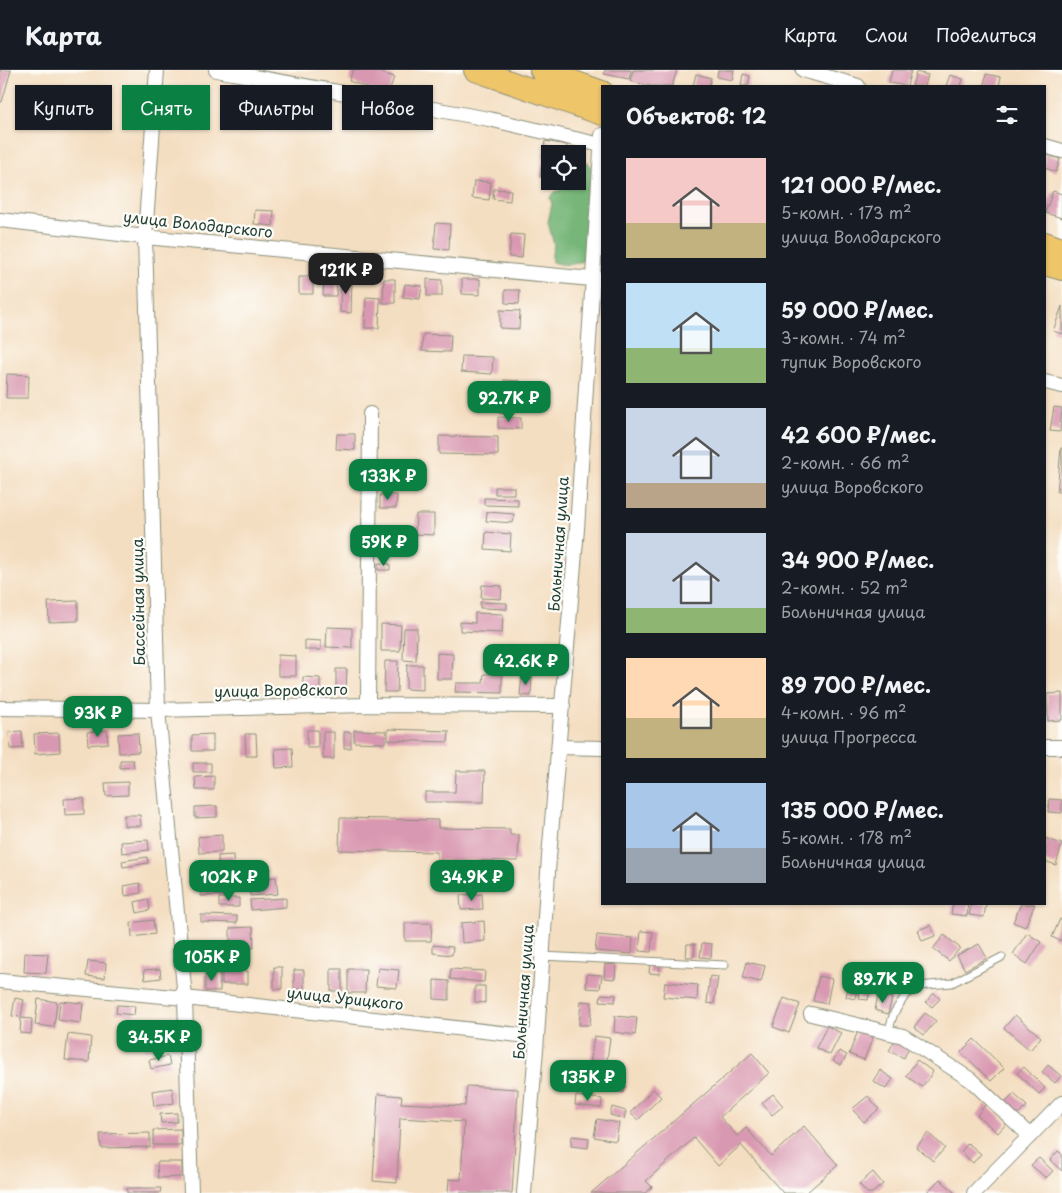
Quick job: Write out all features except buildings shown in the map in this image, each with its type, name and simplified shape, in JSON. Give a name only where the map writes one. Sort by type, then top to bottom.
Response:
[{"type":"main road","points":[[475,70],[601,114]]},
{"type":"main road","points":[[546,71],[601,92]]},
{"type":"main road","points":[[1046,243],[1062,249]]},
{"type":"main road","points":[[1046,264],[1062,269]]},
{"type":"street","name":"Бассейная улица","points":[[157,70],[146,237],[158,710],[185,998],[191,1193]]},
{"type":"street","points":[[216,70],[601,140]]},
{"type":"street","points":[[811,85],[811,71],[855,85]]},
{"type":"street","points":[[1046,146],[1062,151]]},
{"type":"street","name":"Больничная улица","points":[[524,1193],[549,857],[598,279],[601,175]]},
{"type":"street","name":"улица Володарского","points":[[0,220],[146,237],[598,279]]},
{"type":"street","points":[[1046,382],[1062,386]]},
{"type":"street","points":[[368,705],[370,414]]},
{"type":"street","name":"улица Воровского","points":[[0,708],[158,710],[368,705],[563,706]]},
{"type":"street","points":[[559,747],[601,748]]},
{"type":"street","points":[[1046,747],[1062,747]]},
{"type":"street","name":"улица Урицкого","points":[[0,980],[537,1036]]},
{"type":"street","points":[[811,1014],[903,1036],[971,1080],[1030,1136]]},
{"type":"street","points":[[974,1193],[1062,1103]]},
{"type":"lane","points":[[542,956],[725,965]]},
{"type":"lane","points":[[888,1032],[894,1013],[905,996],[918,986],[952,982],[1002,958]]},
{"type":"green space","points":[[586,161],[589,163],[592,172],[588,189],[585,260],[573,264],[552,262],[554,245],[548,222],[552,204],[550,197],[556,191],[586,190]]}]
